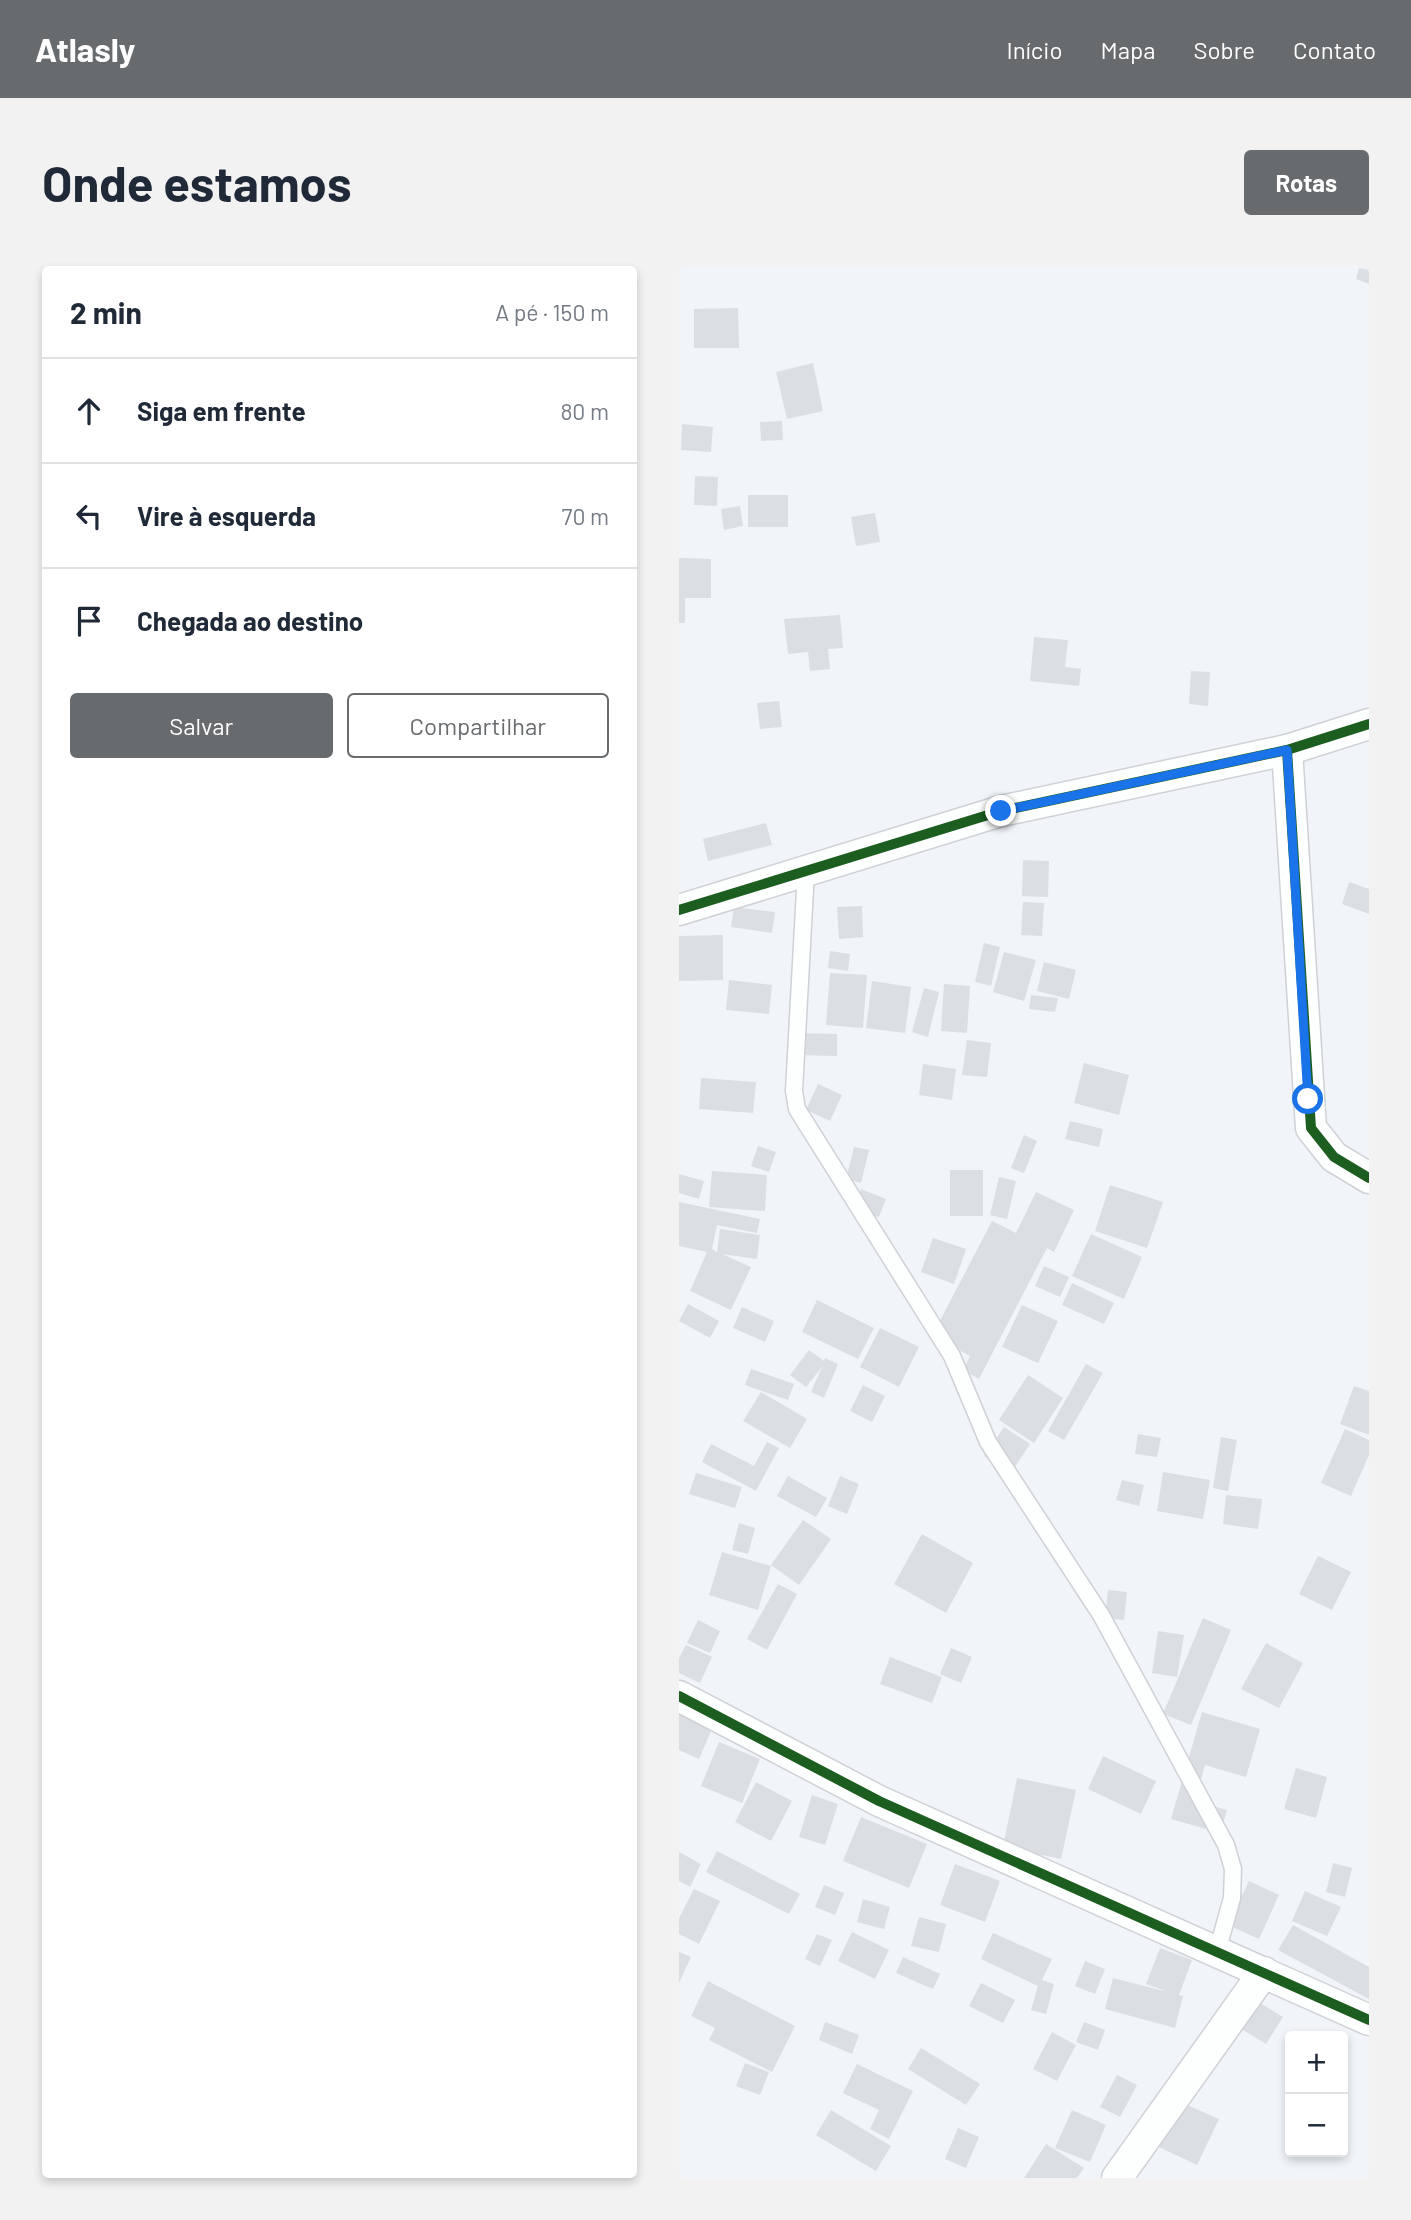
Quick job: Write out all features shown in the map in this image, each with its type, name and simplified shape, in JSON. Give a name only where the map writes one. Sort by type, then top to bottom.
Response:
[{"type":"street","points":[[679,910],[1001,811],[1287,750],[1369,724]]},
{"type":"street","points":[[1287,750],[1311,1128],[1334,1157],[1369,1178]]},
{"type":"street","points":[[679,1696],[879,1801],[1369,2020]]},
{"type":"street","points":[[1117,2178],[1264,1972]]},
{"type":"lane","points":[[806,871],[794,1091],[797,1109],[952,1356],[988,1442],[1101,1615],[1226,1845],[1233,1869],[1232,1898],[1217,1952]]},
{"type":"building","points":[[1359,268],[1369,270],[1369,284],[1356,279]]},
{"type":"building","points":[[738,308],[739,348],[694,348],[694,309]]},
{"type":"building","points":[[813,363],[823,411],[787,419],[776,372]]},
{"type":"building","points":[[782,421],[783,440],[761,441],[760,422]]},
{"type":"building","points":[[682,424],[713,427],[711,452],[681,450]]},
{"type":"building","points":[[695,476],[718,477],[717,506],[694,505]]},
{"type":"building","points":[[748,495],[788,495],[788,527],[748,527]]},
{"type":"building","points":[[740,506],[743,526],[724,530],[721,509]]},
{"type":"building","points":[[875,513],[880,542],[856,546],[851,517]]},
{"type":"building","points":[[679,558],[711,559],[711,598],[685,598],[685,623],[679,623]]},
{"type":"building","points":[[840,615],[843,648],[828,649],[830,669],[810,671],[808,652],[788,654],[784,619]]},
{"type":"building","points":[[1034,637],[1068,640],[1065,667],[1081,669],[1079,686],[1030,681]]},
{"type":"building","points":[[1191,671],[1210,672],[1208,706],[1189,704]]},
{"type":"building","points":[[779,701],[782,727],[760,729],[757,703]]},
{"type":"building","points":[[766,823],[772,845],[708,861],[703,839]]},
{"type":"building","points":[[1023,860],[1049,861],[1048,897],[1022,896]]},
{"type":"building","points":[[1349,882],[1369,889],[1369,914],[1342,904]]},
{"type":"building","points":[[1023,902],[1044,903],[1042,936],[1021,935]]},
{"type":"building","points":[[862,906],[863,937],[839,939],[837,907]]},
{"type":"building","points":[[734,907],[775,912],[772,933],[731,927]]},
{"type":"building","points":[[723,935],[723,980],[679,981],[679,936]]},
{"type":"building","points":[[984,943],[1000,947],[991,986],[975,982]]},
{"type":"building","points":[[830,951],[850,954],[848,971],[828,968]]},
{"type":"building","points":[[1004,952],[1036,960],[1024,1001],[993,992]]},
{"type":"building","points":[[1044,962],[1076,970],[1069,999],[1037,991]]},
{"type":"building","points":[[830,973],[867,975],[863,1028],[826,1025]]},
{"type":"building","points":[[729,980],[772,985],[769,1014],[726,1010]]},
{"type":"building","points":[[872,981],[911,987],[905,1033],[866,1028]]},
{"type":"building","points":[[944,984],[970,986],[967,1033],[941,1031]]},
{"type":"building","points":[[924,988],[939,992],[928,1037],[912,1032]]},
{"type":"building","points":[[1031,995],[1058,998],[1055,1012],[1029,1009]]},
{"type":"building","points":[[794,1033],[837,1034],[837,1056],[794,1055]]},
{"type":"building","points":[[967,1040],[991,1043],[987,1077],[962,1075]]},
{"type":"building","points":[[1084,1063],[1129,1075],[1119,1115],[1074,1103]]},
{"type":"building","points":[[923,1064],[956,1069],[952,1100],[919,1095]]},
{"type":"building","points":[[701,1078],[756,1082],[753,1113],[699,1109]]},
{"type":"building","points":[[818,1084],[842,1095],[830,1121],[806,1110]]},
{"type":"building","points":[[1070,1121],[1103,1129],[1099,1147],[1065,1139]]},
{"type":"building","points":[[1024,1135],[1037,1141],[1024,1173],[1011,1168]]},
{"type":"building","points":[[758,1146],[776,1152],[769,1172],[751,1166]]},
{"type":"building","points":[[854,1147],[869,1150],[861,1183],[846,1179]]},
{"type":"building","points":[[950,1170],[983,1170],[983,1216],[950,1216]]},
{"type":"building","points":[[712,1171],[767,1175],[765,1211],[709,1207]]},
{"type":"building","points":[[679,1174],[704,1181],[699,1199],[679,1193]]},
{"type":"building","points":[[999,1177],[1016,1181],[1007,1219],[990,1215]]},
{"type":"building","points":[[1110,1185],[1163,1202],[1147,1248],[1095,1231]]},
{"type":"building","points":[[861,1189],[886,1199],[879,1217],[854,1209]]},
{"type":"building","points":[[1036,1192],[1074,1210],[1054,1252],[1047,1248],[979,1379],[963,1370],[970,1356],[932,1336],[992,1221],[1016,1233]]},
{"type":"building","points":[[679,1202],[760,1219],[757,1233],[717,1225],[712,1249],[717,1252],[720,1229],[760,1235],[757,1259],[722,1254],[751,1267],[731,1310],[690,1291],[707,1252],[679,1246]]},
{"type":"building","points":[[1091,1234],[1142,1257],[1124,1299],[1072,1276]]},
{"type":"building","points":[[933,1238],[966,1249],[954,1284],[921,1272]]},
{"type":"building","points":[[1044,1266],[1069,1277],[1060,1297],[1035,1286]]},
{"type":"building","points":[[1072,1283],[1114,1303],[1104,1324],[1062,1305]]},
{"type":"building","points":[[817,1300],[874,1328],[858,1359],[802,1332]]},
{"type":"building","points":[[688,1304],[719,1321],[710,1338],[679,1321]]},
{"type":"building","points":[[1022,1305],[1058,1321],[1038,1363],[1002,1347]]},
{"type":"building","points":[[742,1307],[774,1321],[765,1342],[733,1328]]},
{"type":"building","points":[[880,1328],[919,1347],[899,1387],[860,1367]]},
{"type":"building","points":[[809,1350],[824,1361],[825,1358],[838,1364],[824,1398],[811,1392],[822,1367],[806,1387],[790,1375]]},
{"type":"building","points":[[1086,1364],[1103,1373],[1064,1440],[1048,1431]]},
{"type":"building","points":[[751,1369],[794,1384],[788,1400],[745,1385]]},
{"type":"building","points":[[1028,1375],[1063,1398],[1034,1443],[999,1420]]},
{"type":"building","points":[[863,1385],[885,1396],[872,1422],[850,1411]]},
{"type":"building","points":[[1354,1386],[1369,1391],[1369,1435],[1340,1424]]},
{"type":"building","points":[[761,1392],[807,1419],[790,1448],[743,1421]]},
{"type":"building","points":[[1004,1427],[1030,1444],[1011,1473],[984,1456]]},
{"type":"building","points":[[1345,1429],[1369,1440],[1369,1455],[1351,1496],[1321,1483]]},
{"type":"building","points":[[1138,1434],[1161,1438],[1157,1457],[1135,1454]]},
{"type":"building","points":[[1221,1437],[1237,1440],[1228,1491],[1213,1488]]},
{"type":"building","points":[[767,1442],[779,1448],[756,1491],[702,1462],[711,1444],[754,1466]]},
{"type":"building","points":[[1163,1472],[1210,1480],[1203,1519],[1157,1511]]},
{"type":"building","points":[[696,1473],[742,1487],[735,1508],[689,1494]]},
{"type":"building","points":[[788,1476],[827,1498],[816,1517],[777,1496]]},
{"type":"building","points":[[840,1476],[859,1484],[847,1514],[828,1506]]},
{"type":"building","points":[[1122,1480],[1144,1485],[1139,1506],[1116,1500]]},
{"type":"building","points":[[1226,1495],[1262,1499],[1258,1529],[1223,1524]]},
{"type":"building","points":[[803,1520],[831,1539],[799,1585],[771,1565]]},
{"type":"building","points":[[739,1523],[755,1528],[748,1554],[732,1550]]},
{"type":"building","points":[[922,1534],[973,1563],[946,1613],[894,1584]]},
{"type":"building","points":[[722,1552],[771,1566],[758,1610],[709,1595]]},
{"type":"building","points":[[1318,1556],[1351,1572],[1332,1610],[1299,1594]]},
{"type":"building","points":[[778,1584],[797,1594],[767,1650],[747,1639]]},
{"type":"building","points":[[1108,1590],[1127,1592],[1124,1620],[1105,1618]]},
{"type":"building","points":[[1203,1618],[1231,1630],[1191,1725],[1163,1714]]},
{"type":"building","points":[[698,1620],[720,1631],[710,1653],[687,1643]]},
{"type":"building","points":[[1158,1631],[1184,1635],[1177,1677],[1152,1673]]},
{"type":"building","points":[[1266,1643],[1303,1663],[1279,1708],[1241,1689]]},
{"type":"building","points":[[686,1645],[712,1657],[700,1683],[679,1673],[679,1658]]},
{"type":"building","points":[[951,1648],[972,1657],[961,1683],[940,1674]]},
{"type":"building","points":[[890,1657],[942,1677],[932,1703],[880,1684]]},
{"type":"building","points":[[679,1707],[715,1722],[699,1759],[679,1750]]},
{"type":"building","points":[[1202,1712],[1260,1729],[1246,1777],[1205,1765],[1195,1801],[1227,1810],[1220,1833],[1171,1819]]},
{"type":"building","points":[[719,1742],[760,1759],[742,1803],[701,1786]]},
{"type":"building","points":[[1103,1756],[1156,1781],[1141,1814],[1088,1789]]},
{"type":"building","points":[[1296,1768],[1327,1777],[1316,1818],[1284,1809]]},
{"type":"building","points":[[1017,1778],[1076,1790],[1061,1859],[1003,1847]]},
{"type":"building","points":[[756,1782],[792,1801],[771,1841],[735,1822]]},
{"type":"building","points":[[812,1795],[838,1804],[825,1845],[799,1837]]},
{"type":"building","points":[[861,1817],[927,1844],[909,1888],[843,1861]]},
{"type":"building","points":[[717,1851],[800,1894],[789,1914],[706,1872]]},
{"type":"building","points":[[679,1852],[701,1864],[690,1887],[679,1881]]},
{"type":"building","points":[[1333,1863],[1352,1868],[1345,1897],[1326,1892]]},
{"type":"building","points":[[955,1864],[1000,1881],[985,1922],[940,1905]]},
{"type":"building","points":[[1249,1881],[1279,1895],[1259,1939],[1228,1925]]},
{"type":"building","points":[[824,1885],[844,1893],[835,1915],[815,1907]]},
{"type":"building","points":[[694,1889],[720,1901],[699,1944],[679,1934],[679,1918]]},
{"type":"building","points":[[1305,1891],[1341,1907],[1327,1936],[1292,1921]]},
{"type":"building","points":[[863,1899],[890,1907],[884,1929],[857,1922]]},
{"type":"building","points":[[919,1917],[946,1924],[939,1952],[911,1946]]},
{"type":"building","points":[[1293,1925],[1369,1967],[1369,1999],[1278,1950]]},
{"type":"building","points":[[852,1932],[889,1950],[875,1979],[838,1961]]},
{"type":"building","points":[[993,1933],[1052,1959],[1042,1980],[1054,1984],[1046,2014],[1031,2010],[1038,1986],[981,1959]]},
{"type":"building","points":[[817,1934],[832,1940],[820,1966],[805,1959]]},
{"type":"building","points":[[1160,1948],[1192,1960],[1179,1995],[1183,1996],[1175,2028],[1105,2009],[1113,1978],[1168,1992],[1146,1984]]},
{"type":"building","points":[[679,1952],[691,1957],[679,1983]]},
{"type":"building","points":[[903,1957],[940,1974],[933,1989],[896,1973]]},
{"type":"building","points":[[1085,1961],[1105,1969],[1095,1994],[1075,1986]]},
{"type":"building","points":[[708,1981],[795,2026],[772,2072],[709,2040],[715,2028],[691,2016]]},
{"type":"building","points":[[981,1983],[1015,2000],[1003,2023],[969,2006]]},
{"type":"building","points":[[1252,1998],[1283,2017],[1266,2044],[1235,2025]]},
{"type":"building","points":[[825,2022],[859,2035],[852,2054],[819,2040]]},
{"type":"building","points":[[1084,2022],[1105,2030],[1098,2050],[1076,2042]]},
{"type":"building","points":[[1052,2032],[1076,2045],[1057,2081],[1033,2069]]},
{"type":"building","points":[[921,2048],[980,2084],[966,2105],[908,2069]]},
{"type":"building","points":[[745,2063],[769,2072],[760,2095],[736,2086]]},
{"type":"building","points":[[857,2064],[913,2091],[889,2139],[870,2129],[879,2110],[843,2093]]},
{"type":"building","points":[[1117,2075],[1137,2085],[1120,2117],[1100,2107]]},
{"type":"building","points":[[1176,2100],[1219,2119],[1197,2165],[1155,2145]]},
{"type":"building","points":[[831,2110],[891,2146],[876,2171],[816,2135]]},
{"type":"building","points":[[1072,2110],[1106,2125],[1090,2162],[1055,2148]]},
{"type":"building","points":[[958,2128],[979,2137],[966,2168],[945,2159]]},
{"type":"building","points":[[1046,2144],[1084,2168],[1077,2178],[1024,2178]]},
{"type":"cycle path","points":[[679,910],[1001,811],[1287,750],[1369,724]]},
{"type":"cycle path","points":[[1287,750],[1311,1128],[1334,1157],[1369,1178]]},
{"type":"cycle path","points":[[679,1696],[879,1801],[1369,2020]]},
{"type":"route","points":[[1001,811],[1287,750],[1308,1099]]}]
